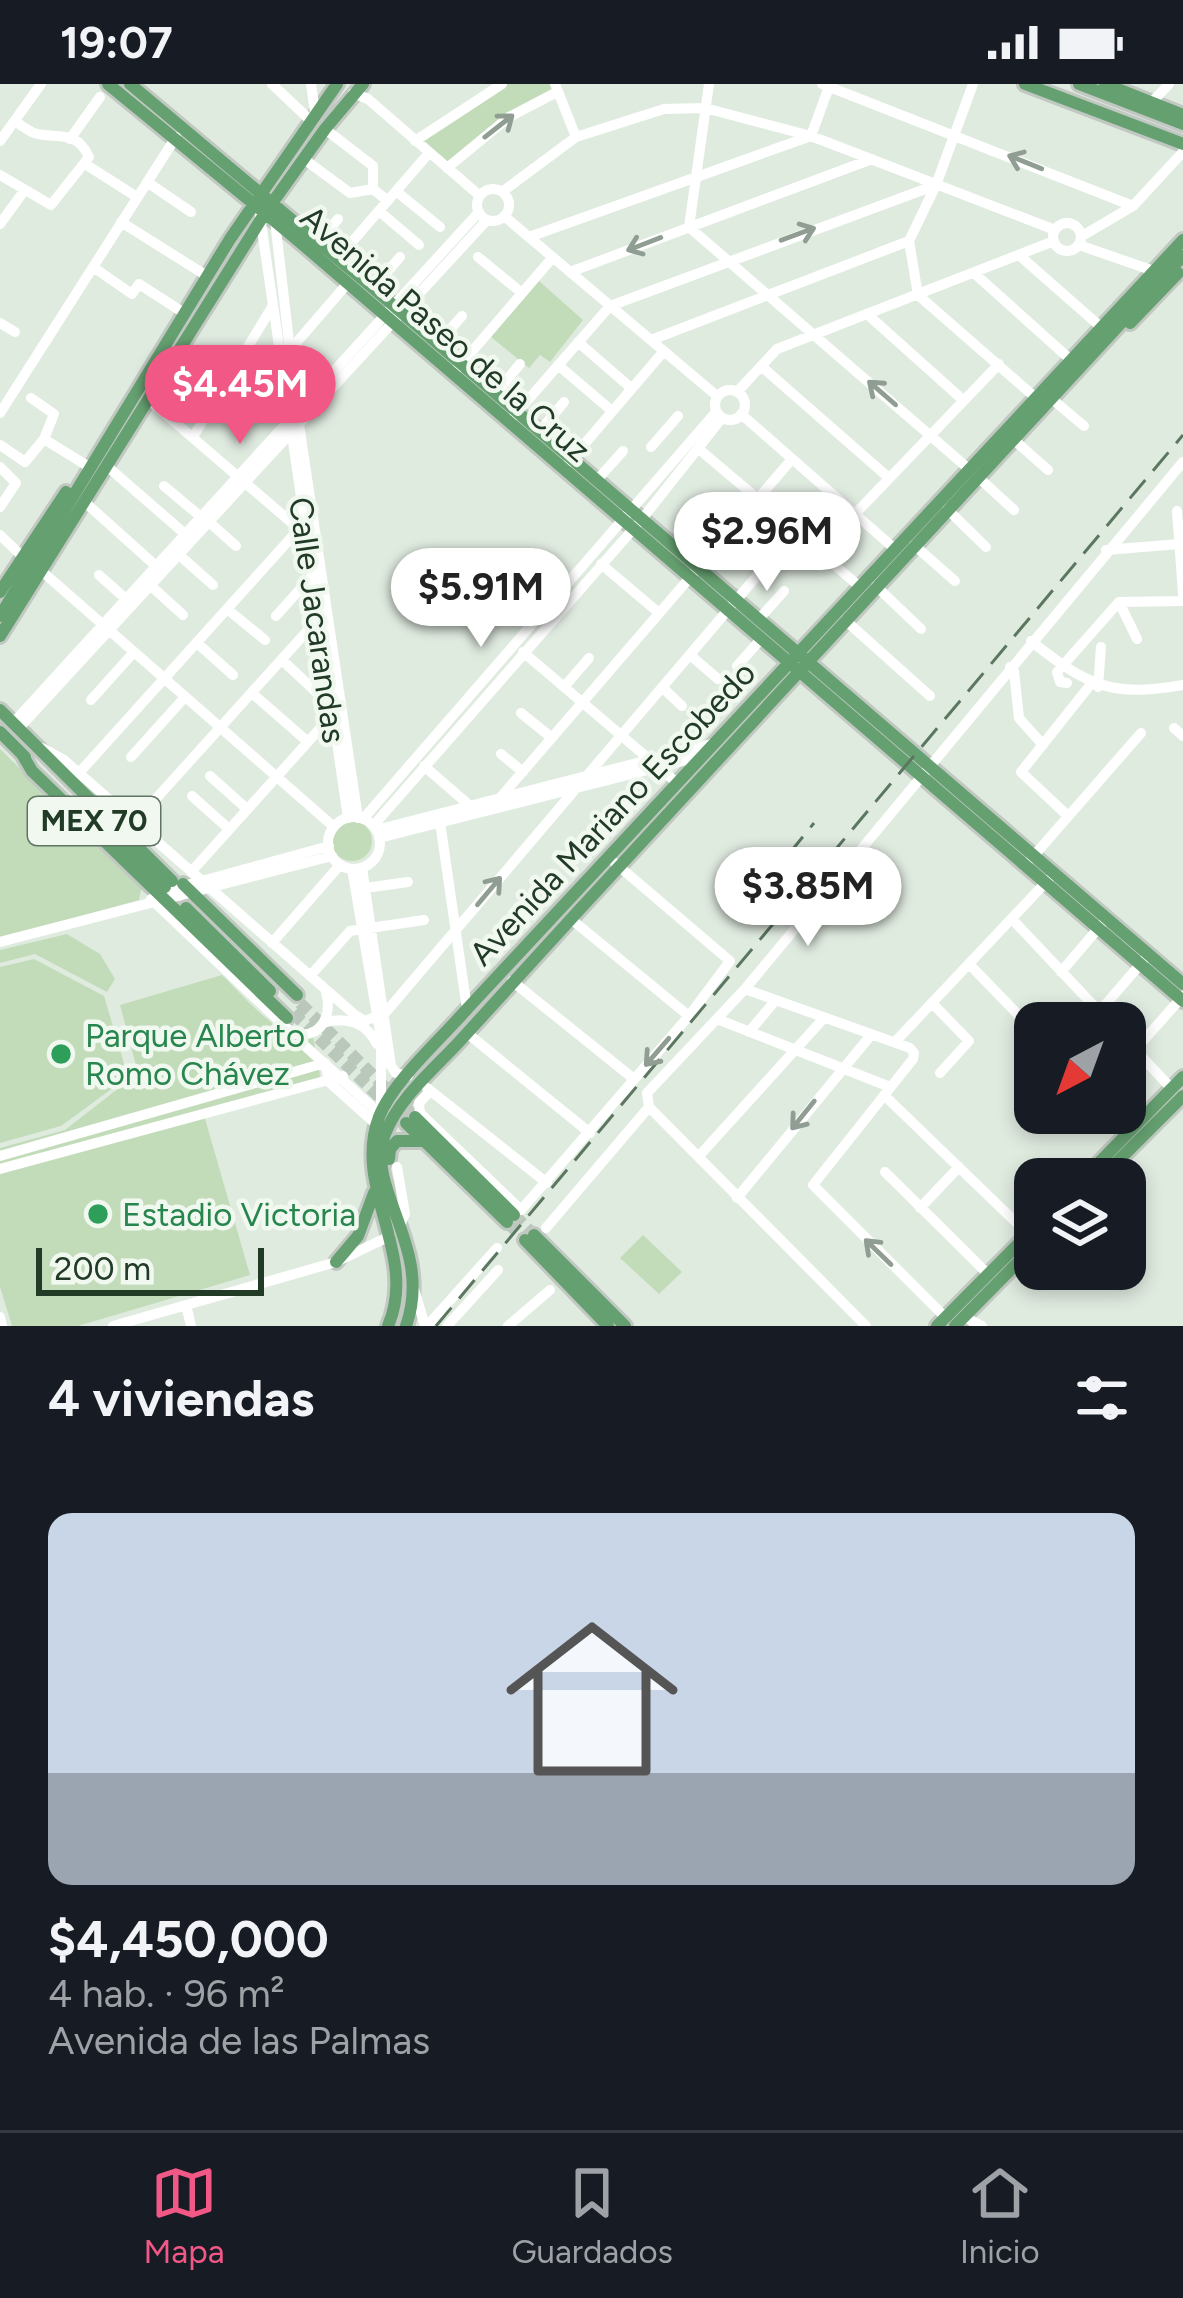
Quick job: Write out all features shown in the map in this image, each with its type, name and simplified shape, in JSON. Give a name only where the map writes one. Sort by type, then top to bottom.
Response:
[{"type":"main road","name":"Avenida Paseo de la Cruz","points":[[108,84],[237,181]]},
{"type":"main road","name":"Avenida Paseo de la Cruz","points":[[130,84],[347,284],[438,344],[457,369],[496,393],[513,417],[540,431],[567,463],[597,480],[633,520],[677,549],[694,573]]},
{"type":"main road","points":[[1024,84],[1183,144]]},
{"type":"main road","points":[[1048,84],[1082,89],[1183,124]]},
{"type":"main road","points":[[1105,84],[1183,115]]},
{"type":"main road","points":[[0,616],[237,228],[264,209],[279,166],[312,116],[353,86]]},
{"type":"main road","points":[[0,636],[150,401],[264,209],[353,86]]},
{"type":"main road","points":[[1082,89],[1183,144]]},
{"type":"main road","points":[[237,228],[237,181],[279,166]]},
{"type":"main road","points":[[288,181],[290,211],[296,222]]},
{"type":"main road","name":"Avenida Paseo de la Cruz","points":[[264,209],[296,222],[374,287],[393,314],[732,605],[761,639],[930,764],[1182,995]]},
{"type":"main road","name":"Avenida Mariano Escobedo","points":[[1113,329],[1183,239]]},
{"type":"main road","name":"Avenida Mariano Escobedo","points":[[392,1118],[467,1009],[614,862],[797,662],[845,620],[947,509],[1036,398],[1113,329],[1183,256]]},
{"type":"main road","points":[[1113,329],[1183,268]]},
{"type":"main road","name":"Avenida Mariano Escobedo","points":[[419,1082],[571,919],[676,782],[701,756],[730,743],[860,586],[1013,440],[1052,399],[1068,370]]},
{"type":"main road","points":[[0,592],[86,465],[98,455]]},
{"type":"main road","points":[[0,649],[105,472]]},
{"type":"main road","name":"Avenida Paseo de la Cruz","points":[[732,605],[759,619],[797,662],[921,777],[1030,860]]},
{"type":"main road","name":"MEX 70","points":[[0,710],[175,892]]},
{"type":"main road","name":"MEX 70","points":[[0,733],[32,771],[175,892]]},
{"type":"main road","points":[[175,892],[294,1007],[175,892]]},
{"type":"main road","points":[[419,1082],[520,962],[538,953]]},
{"type":"main road","points":[[1119,1158],[1177,1092],[1183,1077]]},
{"type":"main road","points":[[1146,1118],[1177,1092]]},
{"type":"main road","points":[[392,1118],[514,1216]]},
{"type":"main road","points":[[388,1326],[397,1288],[390,1236],[370,1159],[392,1118]]},
{"type":"main road","points":[[392,1118],[514,1216]]},
{"type":"main road","points":[[392,1118],[381,1154],[410,1253],[414,1289],[406,1324],[425,1325]]},
{"type":"main road","points":[[1104,1158],[1127,1134]]},
{"type":"main road","points":[[401,1221],[390,1149],[404,1139],[424,1141]]},
{"type":"main road","points":[[336,1262],[366,1220],[375,1186]]},
{"type":"main road","points":[[535,1234],[608,1326]]},
{"type":"main road","points":[[535,1234],[625,1326]]},
{"type":"main road","points":[[390,1236],[410,1253]]},
{"type":"main road","points":[[950,1322],[988,1274],[1014,1251]]},
{"type":"main road","points":[[950,1322],[1014,1255]]},
{"type":"street","points":[[0,141],[41,84]]},
{"type":"street","points":[[272,84],[312,116]]},
{"type":"street","points":[[310,84],[312,116]]},
{"type":"street","points":[[415,141],[502,84]]},
{"type":"street","points":[[689,227],[709,84]]},
{"type":"street","points":[[973,84],[936,185],[909,241],[918,295],[1036,398]]},
{"type":"street","points":[[1152,102],[1169,84]]},
{"type":"street","points":[[811,136],[827,85],[1133,206]]},
{"type":"street","points":[[353,86],[480,196],[483,216]]},
{"type":"street","points":[[447,168],[509,117],[556,88],[576,137]]},
{"type":"street","points":[[70,139],[100,97]]},
{"type":"street","points":[[480,196],[488,190],[502,192],[576,137],[664,110],[705,108],[811,136],[872,159],[1054,236],[1067,251],[1133,206],[1183,144]]},
{"type":"street","points":[[0,176],[51,205],[85,164],[88,152],[70,139],[52,133],[37,135],[16,122]]},
{"type":"street","points":[[326,129],[373,166],[373,189]]},
{"type":"street","points":[[0,413],[176,136]]},
{"type":"street","points":[[529,237],[811,136]]},
{"type":"street","points":[[338,258],[429,153]]},
{"type":"street","points":[[304,159],[350,193],[373,189],[440,226]]},
{"type":"street","points":[[570,272],[872,159]]},
{"type":"street","points":[[85,164],[137,197]]},
{"type":"street","points":[[147,182],[191,212]]},
{"type":"street","points":[[513,417],[610,306],[936,185]]},
{"type":"street","points":[[0,224],[23,191]]},
{"type":"street","points":[[502,192],[509,206],[505,216]]},
{"type":"street","points":[[388,201],[419,244]]},
{"type":"street","name":"Calle Jacarandas","points":[[264,209],[334,710],[366,825]]},
{"type":"street","points":[[16,725],[150,585],[483,216],[505,216],[718,395],[719,415],[366,825]]},
{"type":"street","points":[[319,242],[338,219]]},
{"type":"street","points":[[121,222],[207,276]]},
{"type":"street","points":[[737,392],[777,349],[1021,256],[1069,223],[1077,227],[1080,240]]},
{"type":"street","points":[[689,227],[1014,511]]},
{"type":"street","points":[[1080,240],[1154,271]]},
{"type":"street","points":[[652,340],[909,241]]},
{"type":"street","points":[[1021,256],[1113,329]]},
{"type":"street","points":[[374,287],[400,257]]},
{"type":"street","points":[[478,257],[522,293]]},
{"type":"street","points":[[457,369],[553,257]]},
{"type":"street","points":[[93,267],[133,294],[139,284],[184,313]]},
{"type":"street","points":[[974,274],[1068,370]]},
{"type":"street","points":[[290,350],[347,284]]},
{"type":"street","points":[[193,437],[278,306]]},
{"type":"street","name":"Calle Jacarandas","points":[[278,306],[290,350],[302,529],[322,616]]},
{"type":"street","points":[[867,314],[963,400]]},
{"type":"street","points":[[438,344],[462,316]]},
{"type":"street","points":[[0,323],[15,332]]},
{"type":"street","points":[[578,342],[632,388]]},
{"type":"street","points":[[567,463],[664,351]]},
{"type":"street","points":[[179,353],[294,422]]},
{"type":"street","points":[[496,393],[520,364]]},
{"type":"street","points":[[855,514],[998,364]]},
{"type":"street","points":[[558,365],[613,411]]},
{"type":"street","points":[[761,366],[889,478]]},
{"type":"street","points":[[0,387],[12,394]]},
{"type":"street","points":[[718,395],[737,392],[745,405],[732,419],[719,415]]},
{"type":"street","points":[[0,446],[25,462],[44,439],[54,414],[31,398]]},
{"type":"street","points":[[1052,399],[1084,426]]},
{"type":"street","points":[[79,773],[302,529],[150,401]]},
{"type":"street","points":[[540,431],[564,402]]},
{"type":"street","points":[[741,414],[895,549]]},
{"type":"street","points":[[651,446],[678,416]]},
{"type":"street","points":[[668,428],[758,499]]},
{"type":"street","points":[[44,439],[86,465]]},
{"type":"street","points":[[1013,440],[1048,470]]},
{"type":"street","points":[[597,480],[623,451]]},
{"type":"street","points":[[500,802],[792,459]]},
{"type":"street","points":[[866,1326],[649,1107],[647,1093],[745,989],[1183,462]]},
{"type":"street","points":[[0,467],[16,483],[0,507]]},
{"type":"street","points":[[105,472],[185,534]]},
{"type":"street","points":[[164,486],[236,546]]},
{"type":"street","points":[[175,892],[269,940],[365,1021],[381,1014],[829,491]]},
{"type":"street","points":[[88,506],[156,566]]},
{"type":"street","points":[[947,509],[986,547]]},
{"type":"street","points":[[1067,683],[1057,679],[1062,666],[1119,602],[1183,597],[1177,511]]},
{"type":"street","points":[[106,627],[185,534],[205,519]]},
{"type":"street","points":[[566,597],[601,564],[633,520]]},
{"type":"street","points":[[677,549],[694,530]]},
{"type":"street","points":[[795,531],[860,586]]},
{"type":"street","points":[[0,535],[23,557]]},
{"type":"street","points":[[914,545],[955,581]]},
{"type":"street","points":[[1106,550],[1181,553]]},
{"type":"street","points":[[178,554],[213,585]]},
{"type":"street","points":[[601,564],[659,614]]},
{"type":"street","points":[[45,574],[334,827],[367,929]]},
{"type":"street","points":[[99,575],[126,599]]},
{"type":"street","points":[[276,616],[311,577]]},
{"type":"street","points":[[150,585],[183,615]]},
{"type":"street","points":[[876,586],[921,629]]},
{"type":"street","points":[[759,619],[784,591]]},
{"type":"street","points":[[1119,602],[1137,639]]},
{"type":"street","points":[[227,609],[266,640]]},
{"type":"street","points":[[135,822],[322,616]]},
{"type":"street","points":[[845,620],[930,696]]},
{"type":"street","points":[[737,666],[761,639]]},
{"type":"street","points":[[1031,641],[1095,686],[1154,690],[1183,685]]},
{"type":"street","points":[[197,643],[233,675]]},
{"type":"street","points":[[1068,816],[1021,772],[1095,686],[1100,647]]},
{"type":"street","points":[[520,650],[676,782]]},
{"type":"street","points":[[91,700],[134,652]]},
{"type":"street","points":[[690,655],[718,679]]},
{"type":"street","points":[[564,687],[589,658]]},
{"type":"street","points":[[175,892],[334,710],[282,660]]},
{"type":"street","points":[[1010,667],[1019,718],[1043,745]]},
{"type":"street","points":[[662,687],[682,706]]},
{"type":"street","points":[[253,694],[307,741]]},
{"type":"street","points":[[131,757],[185,697]]},
{"type":"street","points":[[521,713],[552,738]]},
{"type":"street","points":[[1030,860],[1141,733]]},
{"type":"street","points":[[366,825],[424,766],[444,735]]},
{"type":"street","points":[[37,745],[79,773],[135,822],[175,892],[292,1033],[311,1033],[326,1022],[347,1020],[372,1035],[383,1059]]},
{"type":"street","points":[[440,816],[468,804],[500,802],[587,775],[717,750]]},
{"type":"street","points":[[501,754],[523,772]]},
{"type":"street","points":[[334,827],[440,816],[575,789],[652,762],[701,756]]},
{"type":"street","points":[[424,766],[468,804]]},
{"type":"street","points":[[210,776],[247,809]]},
{"type":"street","points":[[192,796],[229,829]]},
{"type":"street","points":[[440,816],[467,1009]]},
{"type":"street","points":[[0,942],[175,892],[342,861],[374,860],[366,825]]},
{"type":"street","points":[[342,861],[365,888],[381,1014],[396,1073],[419,1082],[547,1183]]},
{"type":"street","points":[[269,940],[342,861]]},
{"type":"street","points":[[419,1082],[420,1113],[514,1216],[590,1133],[730,961],[614,862]]},
{"type":"street","points":[[895,1042],[1051,878]]},
{"type":"street","points":[[365,888],[408,882]]},
{"type":"street","points":[[571,919],[688,1016]]},
{"type":"street","points":[[1012,919],[1090,1002]]},
{"type":"street","points":[[310,976],[350,931],[424,920]]},
{"type":"street","points":[[1061,972],[1103,923]]},
{"type":"street","points":[[1108,1002],[1145,959]]},
{"type":"street","points":[[969,964],[1014,1011]]},
{"type":"street","points":[[512,981],[634,1079]]},
{"type":"street","points":[[325,989],[330,1010],[326,1022]]},
{"type":"street","points":[[745,989],[914,1053],[914,1059],[813,1185],[950,1322],[982,1326]]},
{"type":"street","points":[[1146,1037],[1182,995]]},
{"type":"street","points":[[749,1032],[775,1001]]},
{"type":"street","points":[[932,1003],[969,1041],[940,1072]]},
{"type":"street","points":[[381,1014],[392,1118]]},
{"type":"street","points":[[717,1018],[887,1091],[958,1167],[1014,1218]]},
{"type":"street","points":[[699,1156],[824,1018]]},
{"type":"street","points":[[467,1033],[590,1133]]},
{"type":"street","points":[[737,1198],[871,1034]]},
{"type":"street","points":[[305,1046],[392,1118]]},
{"type":"street","points":[[1146,1061],[1177,1092]]},
{"type":"street","points":[[325,1063],[329,1082],[392,1118]]},
{"type":"street","points":[[0,1156],[325,1063]]},
{"type":"street","points":[[0,1169],[343,1076]]},
{"type":"street","points":[[535,1234],[649,1107]]},
{"type":"street","points":[[398,1167],[405,1214],[401,1221]]},
{"type":"street","points":[[920,1208],[958,1167]]},
{"type":"street","points":[[885,1172],[988,1274]]},
{"type":"street","points":[[113,1326],[336,1262],[390,1236]]},
{"type":"street","points":[[414,1289],[425,1325],[497,1248]]},
{"type":"street","points":[[447,1326],[498,1270]]},
{"type":"street","points":[[508,1326],[550,1290]]},
{"type":"street","points":[[186,1305],[191,1326]]},
{"type":"street","points":[[0,1317],[2,1326]]},
{"type":"green space","points":[[502,84],[555,84],[557,92],[539,100],[447,168],[415,141]]},
{"type":"green space","points":[[539,281],[583,320],[550,362],[540,355],[529,368],[491,337]]},
{"type":"green space","points":[[0,749],[142,886],[139,900],[0,938]]},
{"type":"green space","points":[[352,821],[366,827],[372,841],[366,855],[352,861],[338,855],[332,841],[338,827]]},
{"type":"green space","points":[[67,934],[100,954],[115,979],[107,992],[35,954],[0,963],[0,950]]},
{"type":"green space","name":"Parque Alberto Romo Chávez","points":[[34,959],[104,996],[128,1077],[61,1126],[0,1143],[0,967]]},
{"type":"green space","points":[[222,975],[277,1027],[302,1037],[313,1036],[321,1081],[0,1166],[0,1148],[65,1130],[138,1073],[120,1005]]},
{"type":"green space","name":"Estadio Victoria","points":[[204,1115],[250,1275],[78,1326],[12,1326],[0,1287],[0,1170]]},
{"type":"green space","points":[[643,1235],[682,1272],[659,1294],[620,1258]]},
{"type":"tunnel","points":[[300,1003],[415,1117]]},
{"type":"tunnel","points":[[293,1013],[406,1123]]},
{"type":"tunnel","points":[[514,1215],[534,1235]]},
{"type":"tunnel","points":[[507,1222],[525,1240]]},
{"type":"railway","points":[[436,1326],[1183,435]]},
{"type":"railway","points":[[766,924],[788,855],[814,823]]},
{"type":"place","name":"Parque Alberto Romo Chávez","points":[[61,1054]]},
{"type":"place","name":"Estadio Victoria","points":[[98,1214]]}]
